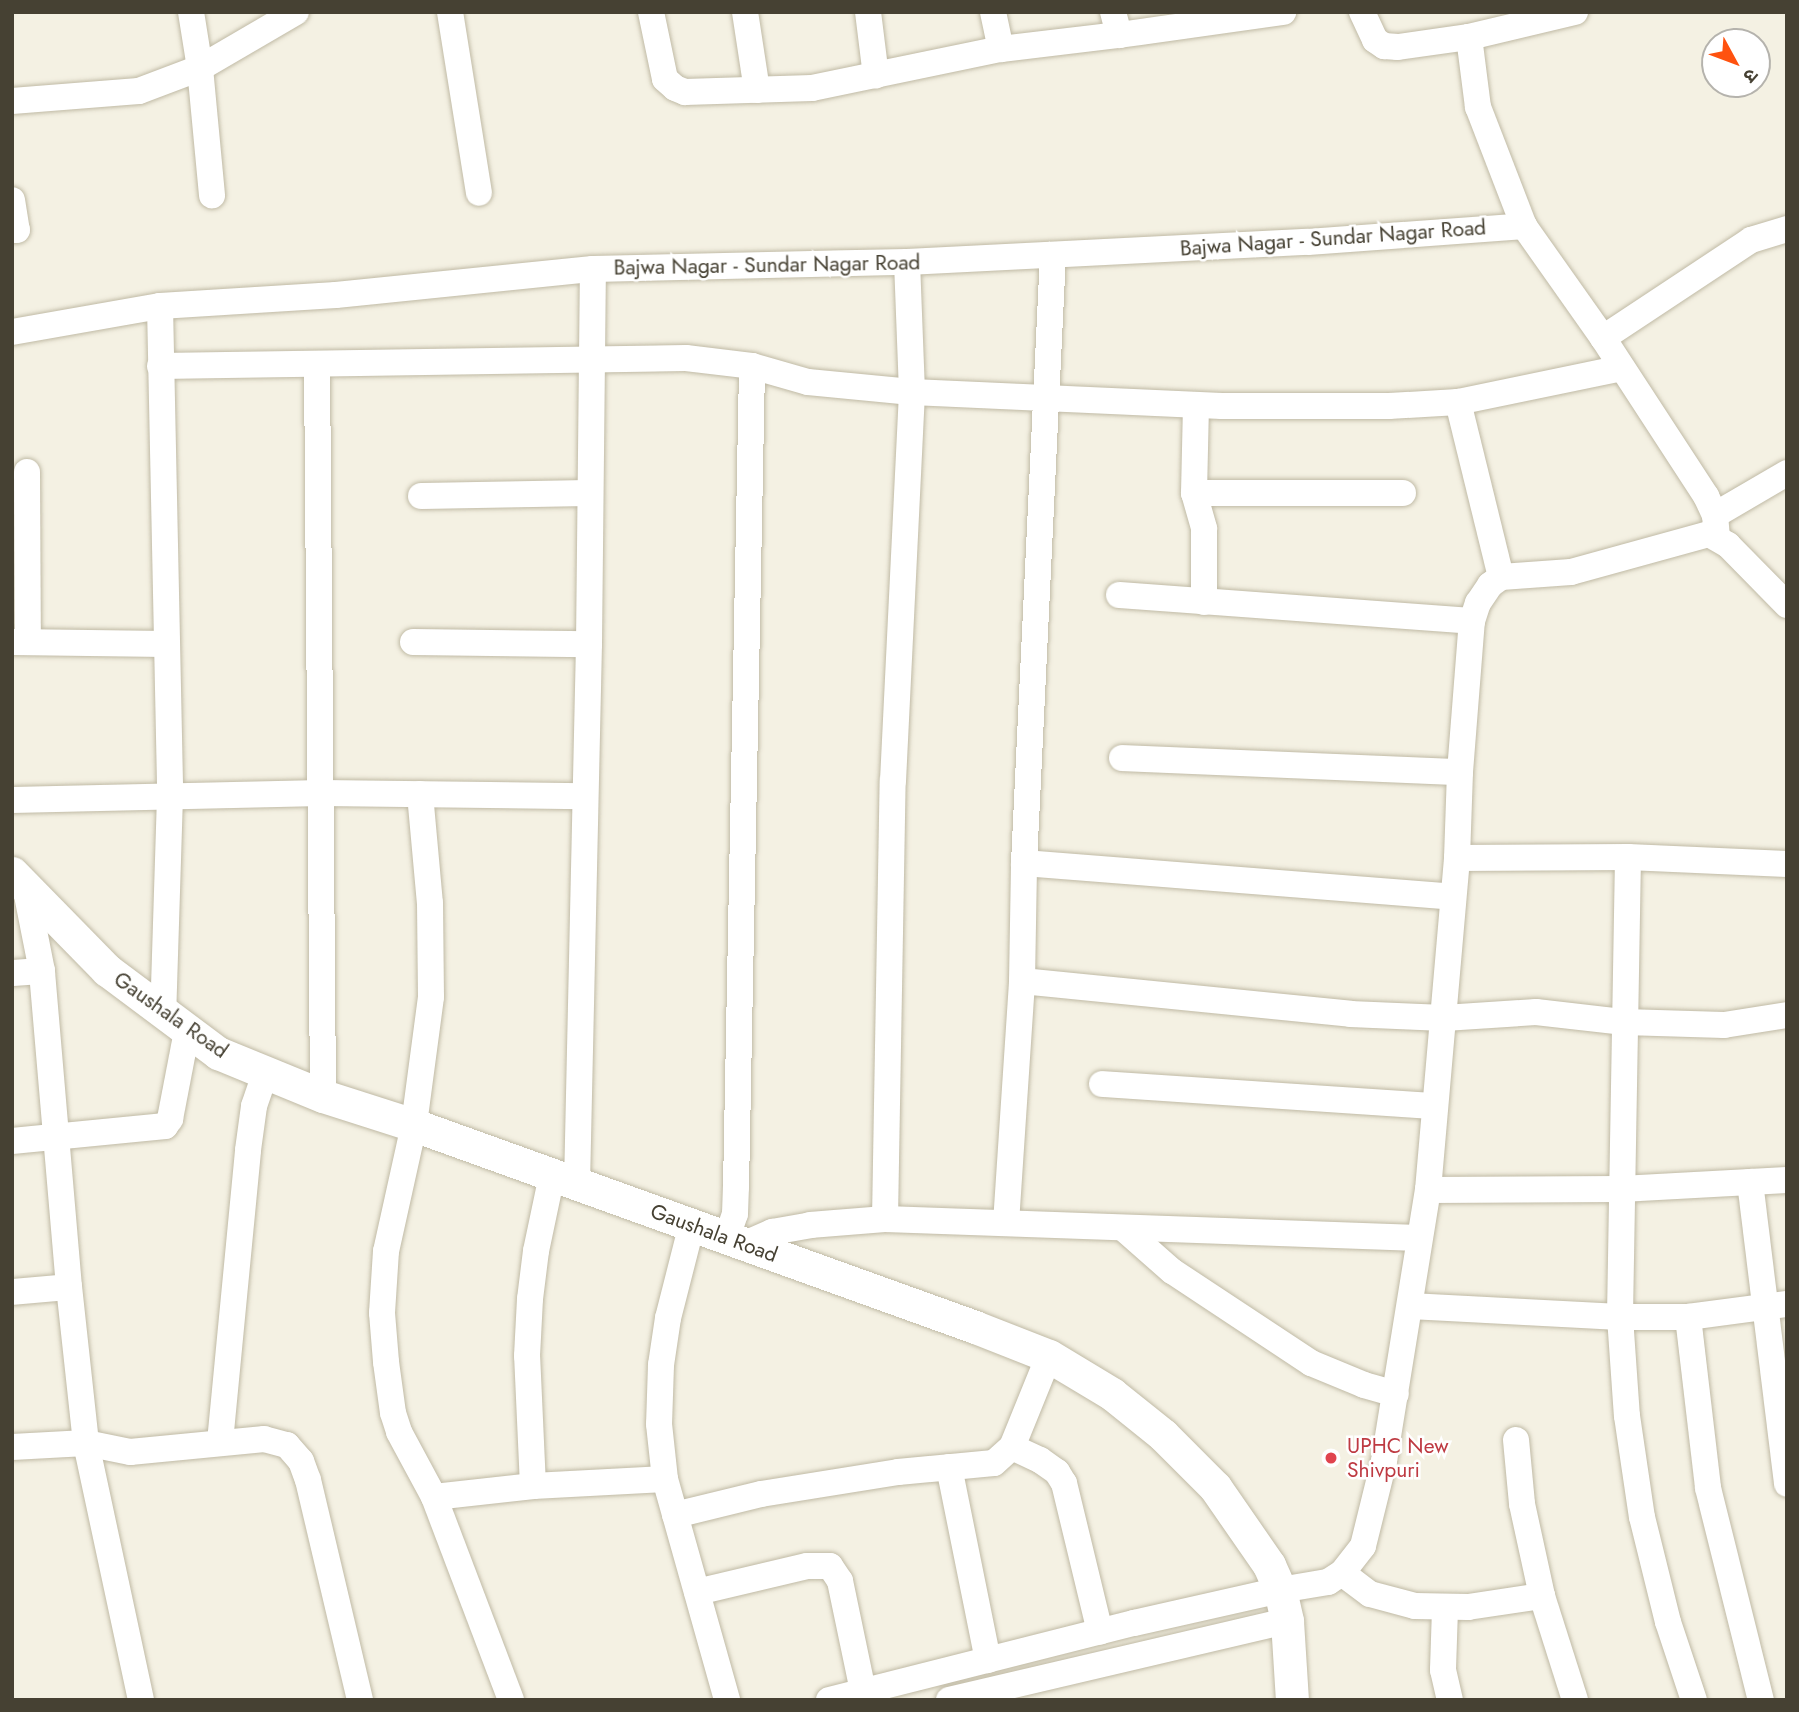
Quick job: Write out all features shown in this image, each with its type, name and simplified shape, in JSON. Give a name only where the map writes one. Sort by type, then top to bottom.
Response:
[{"type":"street","points":[[191,12],[200,68],[212,195]]},
{"type":"street","points":[[12,101],[139,91],[200,68],[296,12]]},
{"type":"street","points":[[450,12],[479,193]]},
{"type":"street","points":[[651,12],[665,79],[685,92],[812,89],[1116,23],[1283,12]]},
{"type":"street","points":[[745,12],[757,90]]},
{"type":"street","points":[[868,12],[876,76]]},
{"type":"street","points":[[993,12],[1001,49]]},
{"type":"street","points":[[1362,12],[1369,31],[1384,46],[1398,47],[1469,37],[1543,16],[1575,12]]},
{"type":"street","points":[[1469,37],[1478,107],[1503,178],[1524,226],[1603,338],[1706,496],[1716,526],[1787,605]]},
{"type":"street","points":[[12,201],[17,230],[12,230]]},
{"type":"street","name":"Bajwa Nagar - Sundar Nagar Road","points":[[12,332],[160,306],[336,295],[593,269],[906,262],[1308,242],[1524,226]]},
{"type":"street","points":[[1603,338],[1751,240],[1785,231]]},
{"type":"street","points":[[1006,1223],[1022,981],[1024,863],[1054,255]]},
{"type":"street","points":[[885,1219],[893,781],[912,392],[906,262]]},
{"type":"street","points":[[533,1486],[527,1356],[530,1299],[536,1251],[565,1180],[585,796],[593,269]]},
{"type":"street","points":[[12,1141],[155,1128],[168,1124],[175,1023],[160,306]]},
{"type":"street","points":[[160,366],[686,358],[752,366],[808,382],[912,392],[1196,405],[1389,406],[1458,402],[1622,368]]},
{"type":"street","points":[[317,364],[323,1096]]},
{"type":"street","points":[[752,366],[736,1241],[810,1225],[885,1219],[1419,1238]]},
{"type":"street","points":[[1458,402],[1501,577]]},
{"type":"street","points":[[1196,405],[1194,493],[1204,529],[1204,602]]},
{"type":"street","points":[[27,472],[20,642],[166,644]]},
{"type":"street","points":[[949,1700],[1283,1605],[1342,1573],[1363,1546],[1384,1461],[1428,1190],[1457,858],[1460,772],[1472,621],[1484,593],[1501,577],[1571,572],[1700,535],[1787,473]]},
{"type":"street","points":[[1194,493],[1403,493]]},
{"type":"street","points":[[421,496],[589,494]]},
{"type":"street","points":[[1119,596],[1472,621]]},
{"type":"street","points":[[413,642],[589,644]]},
{"type":"street","points":[[1122,758],[1460,772]]},
{"type":"street","points":[[12,800],[322,793],[585,796]]},
{"type":"street","points":[[420,794],[430,903],[430,997],[414,1125],[386,1251],[382,1313],[393,1412],[411,1457],[434,1497],[511,1700]]},
{"type":"street","points":[[1457,858],[1628,857],[1787,864]]},
{"type":"street","points":[[1628,857],[1620,1318],[1627,1416],[1642,1517],[1668,1622],[1694,1700]]},
{"type":"street","points":[[1024,863],[1453,897]]},
{"type":"street","points":[[19,882],[42,971],[69,1287],[86,1443],[141,1700]]},
{"type":"street","name":"Gaushala Road","points":[[19,882],[107,970],[218,1053],[323,1096],[414,1125],[909,1302],[1049,1356],[1112,1394],[1143,1419],[1215,1487],[1254,1540],[1283,1605],[1292,1700]]},
{"type":"street","points":[[12,973],[42,971]]},
{"type":"street","points":[[1022,981],[1350,1014],[1444,1018],[1536,1012],[1624,1022],[1724,1025],[1787,1015]]},
{"type":"street","points":[[220,1442],[248,1150],[254,1106],[265,1074]]},
{"type":"street","points":[[1102,1084],[1434,1106]]},
{"type":"street","points":[[1428,1190],[1621,1189],[1787,1180]]},
{"type":"street","points":[[1750,1182],[1776,1306],[1787,1484]]},
{"type":"street","points":[[692,1224],[668,1318],[661,1365],[659,1424],[665,1479],[726,1700]]},
{"type":"street","points":[[1123,1228],[1172,1271],[1311,1363],[1364,1385],[1396,1394]]},
{"type":"street","points":[[12,1293],[69,1287]]},
{"type":"street","points":[[1410,1306],[1620,1318],[1688,1317],[1776,1306]]},
{"type":"street","points":[[1688,1317],[1708,1488],[1761,1700]]},
{"type":"street","points":[[675,1515],[761,1494],[994,1463],[1012,1447],[1049,1356]]},
{"type":"street","points":[[12,1447],[86,1443],[131,1452],[264,1439],[287,1445],[301,1461],[309,1480],[360,1700]]},
{"type":"street","points":[[1516,1440],[1522,1504],[1542,1596],[1575,1700]]},
{"type":"street","points":[[1012,1447],[1040,1460],[1057,1472],[1064,1483],[1100,1632]]},
{"type":"street","points":[[949,1467],[988,1660]]},
{"type":"street","points":[[434,1497],[533,1486],[665,1479]]},
{"type":"street","points":[[697,1592],[807,1566],[830,1566],[840,1581],[863,1691]]},
{"type":"street","points":[[1342,1573],[1370,1594],[1390,1601],[1445,1609],[1542,1596]]},
{"type":"street","points":[[829,1700],[1100,1632],[1283,1605]]},
{"type":"street","points":[[1445,1609],[1443,1670],[1450,1700]]},
{"type":"place","name":"UPHC New Shivpuri","points":[[1331,1458]]}]
